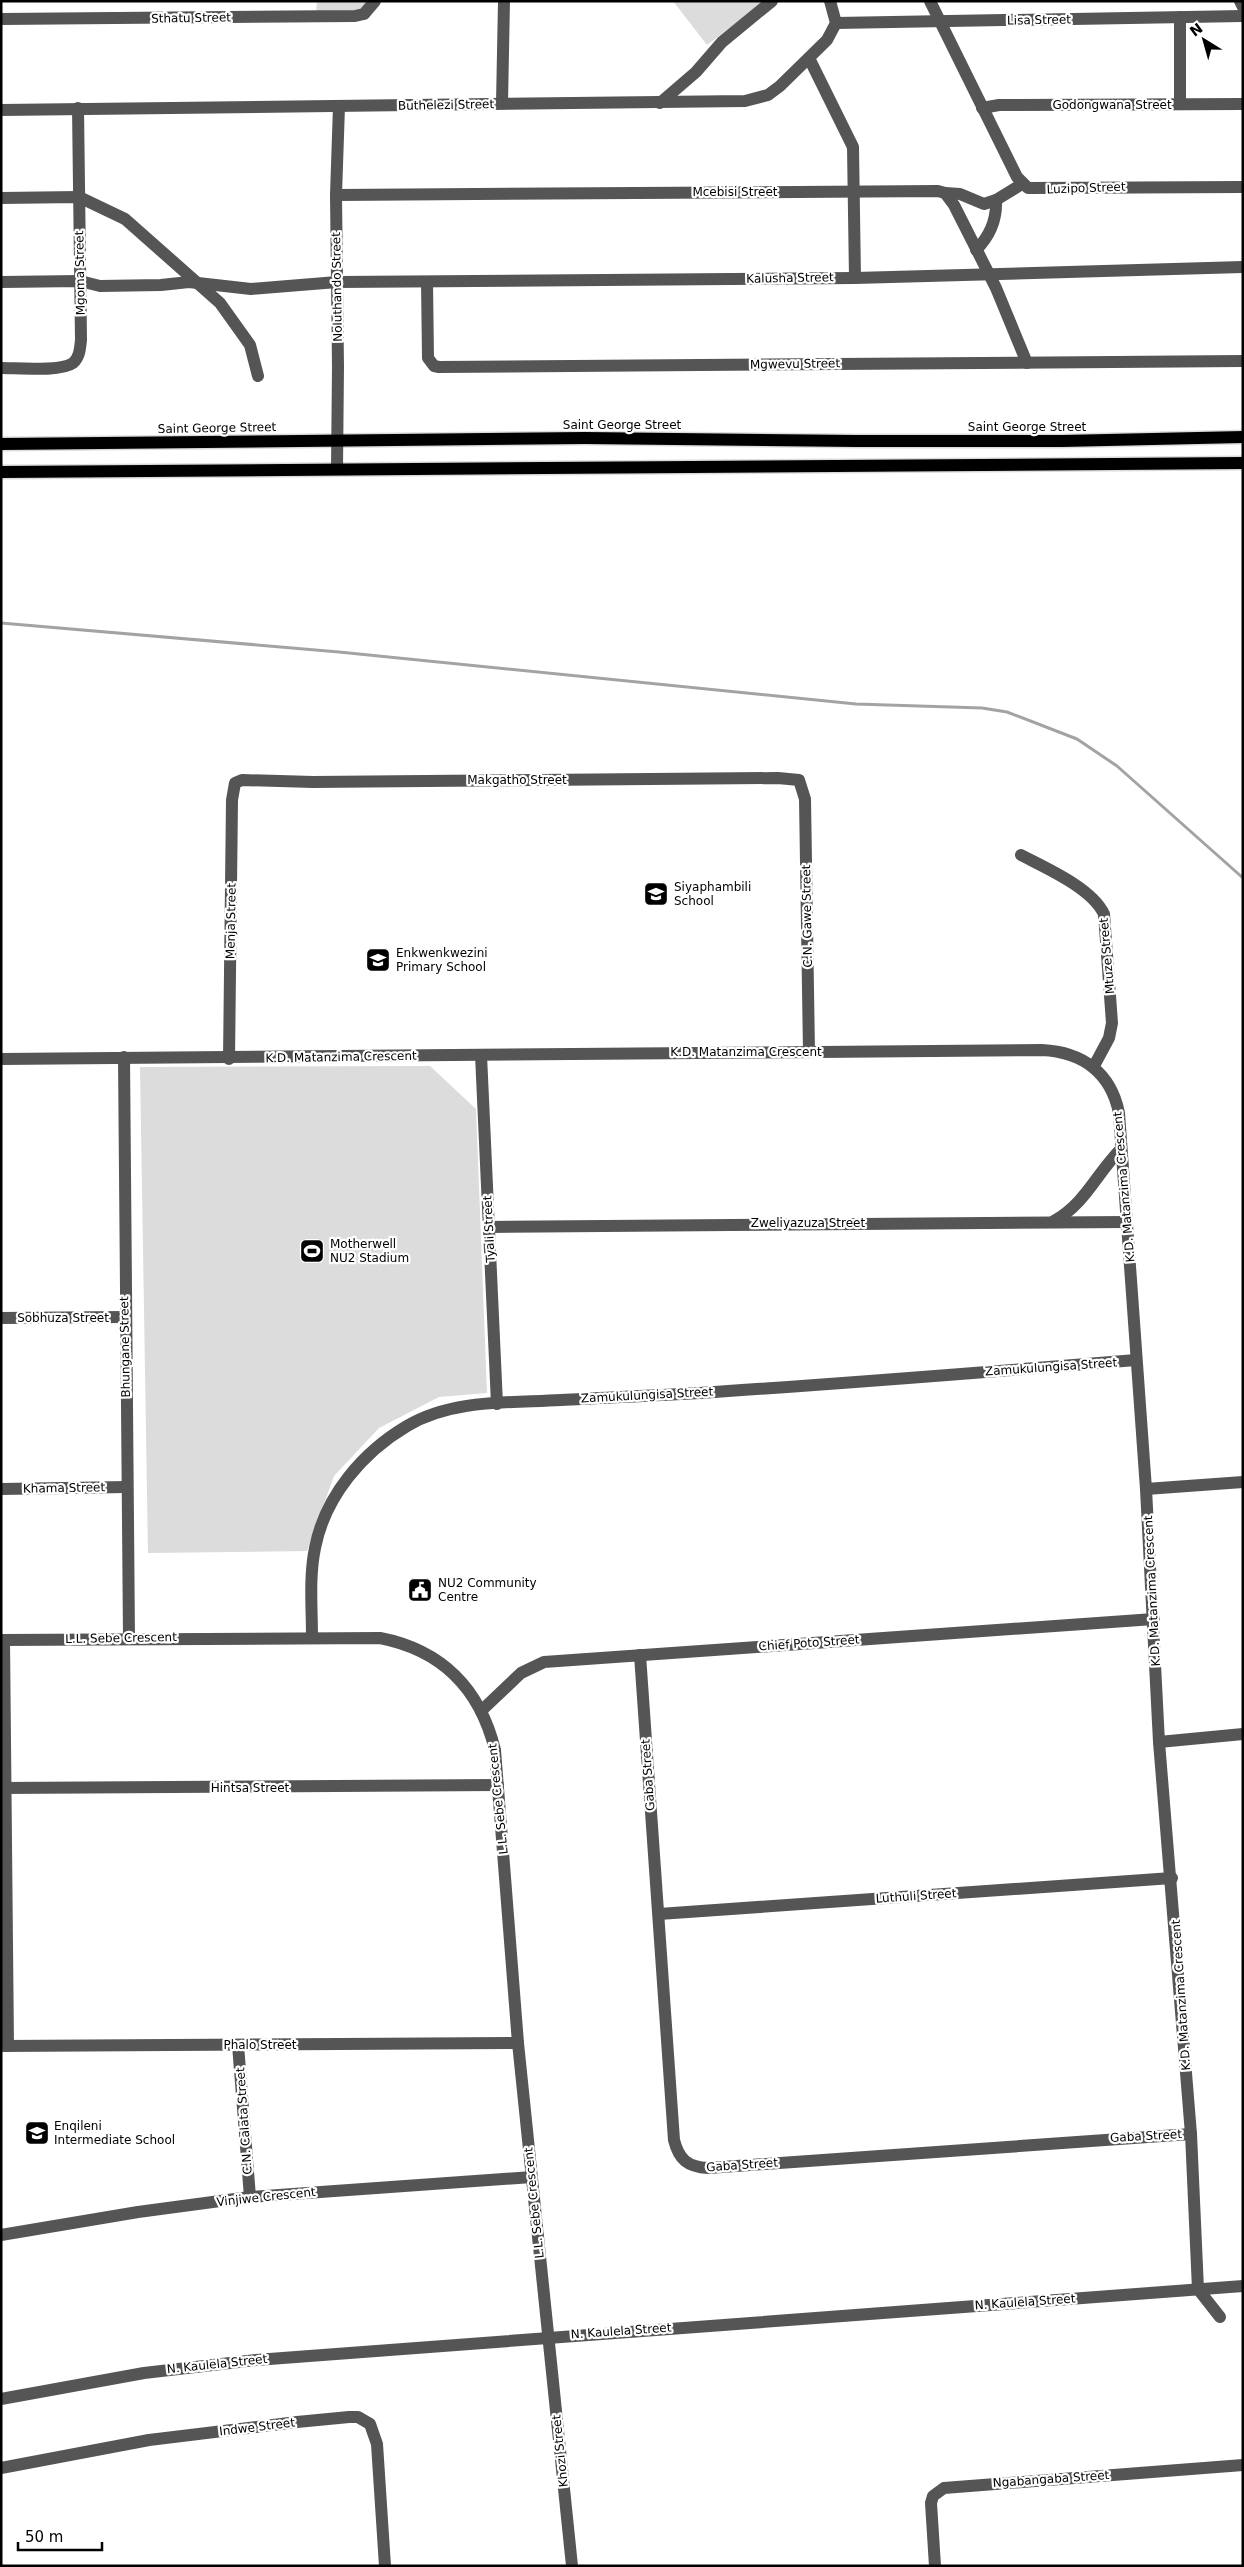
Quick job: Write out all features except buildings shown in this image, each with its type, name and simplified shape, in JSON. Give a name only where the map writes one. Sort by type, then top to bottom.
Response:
[{"type":"main road","name":"Saint George Street","points":[[1,444],[585,438],[1062,441],[1243,437]]},
{"type":"main road","points":[[1,472],[337,468],[1243,463]]},
{"type":"street","name":"Sthatu Street","points":[[1,19],[355,16],[364,14],[375,1]]},
{"type":"street","points":[[502,103],[504,1]]},
{"type":"street","points":[[660,103],[696,72],[722,42],[772,1]]},
{"type":"street","points":[[830,1],[836,23]]},
{"type":"street","points":[[930,1],[982,108],[1022,184],[996,200],[992,226],[984,243],[976,250]]},
{"type":"street","points":[[1240,1],[1243,7]]},
{"type":"street","name":"Lisa Street","points":[[836,23],[1243,16]]},
{"type":"street","points":[[1180,17],[1180,104]]},
{"type":"street","name":"Buthelezi Street","points":[[1,110],[502,103],[732,103],[757,99],[768,95],[780,86],[827,40],[836,23]]},
{"type":"street","points":[[809,58],[852,141],[855,192],[855,278]]},
{"type":"street","name":"Godongwana Street","points":[[982,108],[999,105],[1243,104]]},
{"type":"street","name":"Noluthando Street","points":[[337,468],[336,195],[339,106]]},
{"type":"street","name":"Mgoma Street","points":[[1,368],[57,368],[66,366],[75,360],[81,340],[78,108]]},
{"type":"street","name":"Luzipo Street","points":[[1022,184],[1036,190],[1243,187]]},
{"type":"street","name":"Mcebisi Street","points":[[336,195],[938,191],[960,194],[980,204],[996,200]]},
{"type":"street","points":[[945,193],[954,205],[989,275],[1027,362]]},
{"type":"street","points":[[1,198],[79,197],[125,219],[220,303],[250,345],[258,376]]},
{"type":"street","name":"Kalusha Street","points":[[1,282],[80,281],[100,286],[162,285],[188,282],[251,289],[337,282],[855,278],[989,275],[1148,268],[1243,267]]},
{"type":"street","name":"Mgwevu Street","points":[[427,282],[428,358],[430,363],[439,367],[1243,361]]},
{"type":"street","name":"Makgatho Street","points":[[235,783],[242,780],[323,782],[778,778],[799,780]]},
{"type":"street","name":"C.N. Gawe Street","points":[[799,780],[805,799],[809,1052]]},
{"type":"street","name":"Menja Street","points":[[229,1058],[232,800],[235,783]]},
{"type":"street","name":"Mtuze Street","points":[[1022,855],[1073,883],[1096,903],[1104,914],[1112,1023],[1110,1038],[1094,1066]]},
{"type":"street","name":"K.D. Matanzima Crescent","points":[[1,1059],[1058,1051],[1077,1057],[1094,1066],[1107,1082],[1116,1100],[1121,1150],[1146,1489],[1160,1742],[1191,2134],[1198,2290]]},
{"type":"street","name":"Tyali Street","points":[[481,1054],[497,1404]]},
{"type":"street","name":"Bhungane Street","points":[[124,1057],[129,1638]]},
{"type":"street","points":[[1052,1222],[1077,1205],[1101,1172],[1121,1150]]},
{"type":"street","name":"Zweliyazuza Street","points":[[489,1227],[1127,1222]]},
{"type":"street","name":"Sobhuza Street","points":[[1,1318],[125,1317]]},
{"type":"street","name":"Zamukulungisa Street","points":[[312,1637],[315,1548],[323,1523],[342,1485],[371,1452],[423,1417],[455,1408],[497,1404],[728,1391],[1136,1360]]},
{"type":"street","points":[[1146,1489],[1243,1482]]},
{"type":"street","name":"Khama Street","points":[[1,1489],[127,1487]]},
{"type":"street","name":"Chief Poto Street","points":[[481,1711],[521,1672],[533,1665],[555,1660],[640,1656],[1154,1619]]},
{"type":"street","name":"L.L. Sebe Crescent","points":[[3,1640],[380,1638],[409,1646],[430,1656],[466,1686],[481,1711],[495,1750],[518,2043],[547,2336]]},
{"type":"street","points":[[3,1640],[5,2046]]},
{"type":"street","name":"Gaba Street","points":[[640,1656],[674,2140],[679,2156],[690,2165],[708,2168],[1191,2134]]},
{"type":"street","points":[[1160,1742],[1243,1734]]},
{"type":"street","name":"Hintsa Street","points":[[3,1788],[498,1785]]},
{"type":"street","name":"Luthuli Street","points":[[659,1914],[1172,1878]]},
{"type":"street","name":"Phalo Street","points":[[5,2046],[518,2043]]},
{"type":"street","name":"C.N. Calata Street","points":[[238,2045],[250,2196]]},
{"type":"street","name":"Vinjiwe Crescent","points":[[1,2235],[138,2212],[250,2196],[532,2177]]},
{"type":"street","name":"N. Kaulela Street","points":[[1,2399],[144,2373],[256,2360],[547,2336],[1243,2286]]},
{"type":"street","points":[[1198,2290],[1220,2317]]},
{"type":"street","name":"Khozi Street","points":[[547,2336],[572,2566]]},
{"type":"street","name":"Indwe Street","points":[[1,2468],[149,2440],[297,2422],[358,2417],[370,2424],[377,2444],[385,2566]]},
{"type":"street","name":"Ngabangaba Street","points":[[935,2566],[931,2503],[933,2496],[944,2488],[1243,2464]]},
{"type":"shaded area","points":[[317,1],[370,1],[363,11],[316,12]]},
{"type":"shaded area","points":[[673,1],[765,1],[707,45]]},
{"type":"shaded area","name":"Motherwell NU2 Stadium","points":[[430,1066],[476,1109],[487,1393],[439,1397],[379,1428],[334,1476],[307,1551],[148,1553],[140,1067]]},
{"type":"waterway","points":[[1,623],[339,652],[856,704],[982,708],[1007,712],[1077,739],[1117,766],[1243,878]]},
{"type":"place","name":"Siyaphambili School","points":[[656,894]]},
{"type":"place","name":"Enkwenkwezini Primary School","points":[[378,960]]},
{"type":"place","name":"Motherwell NU2 Stadium","points":[[312,1251]]},
{"type":"place","name":"NU2 Community Centre","points":[[420,1590]]},
{"type":"place","name":"Enqileni Intermediate School","points":[[37,2133]]}]
